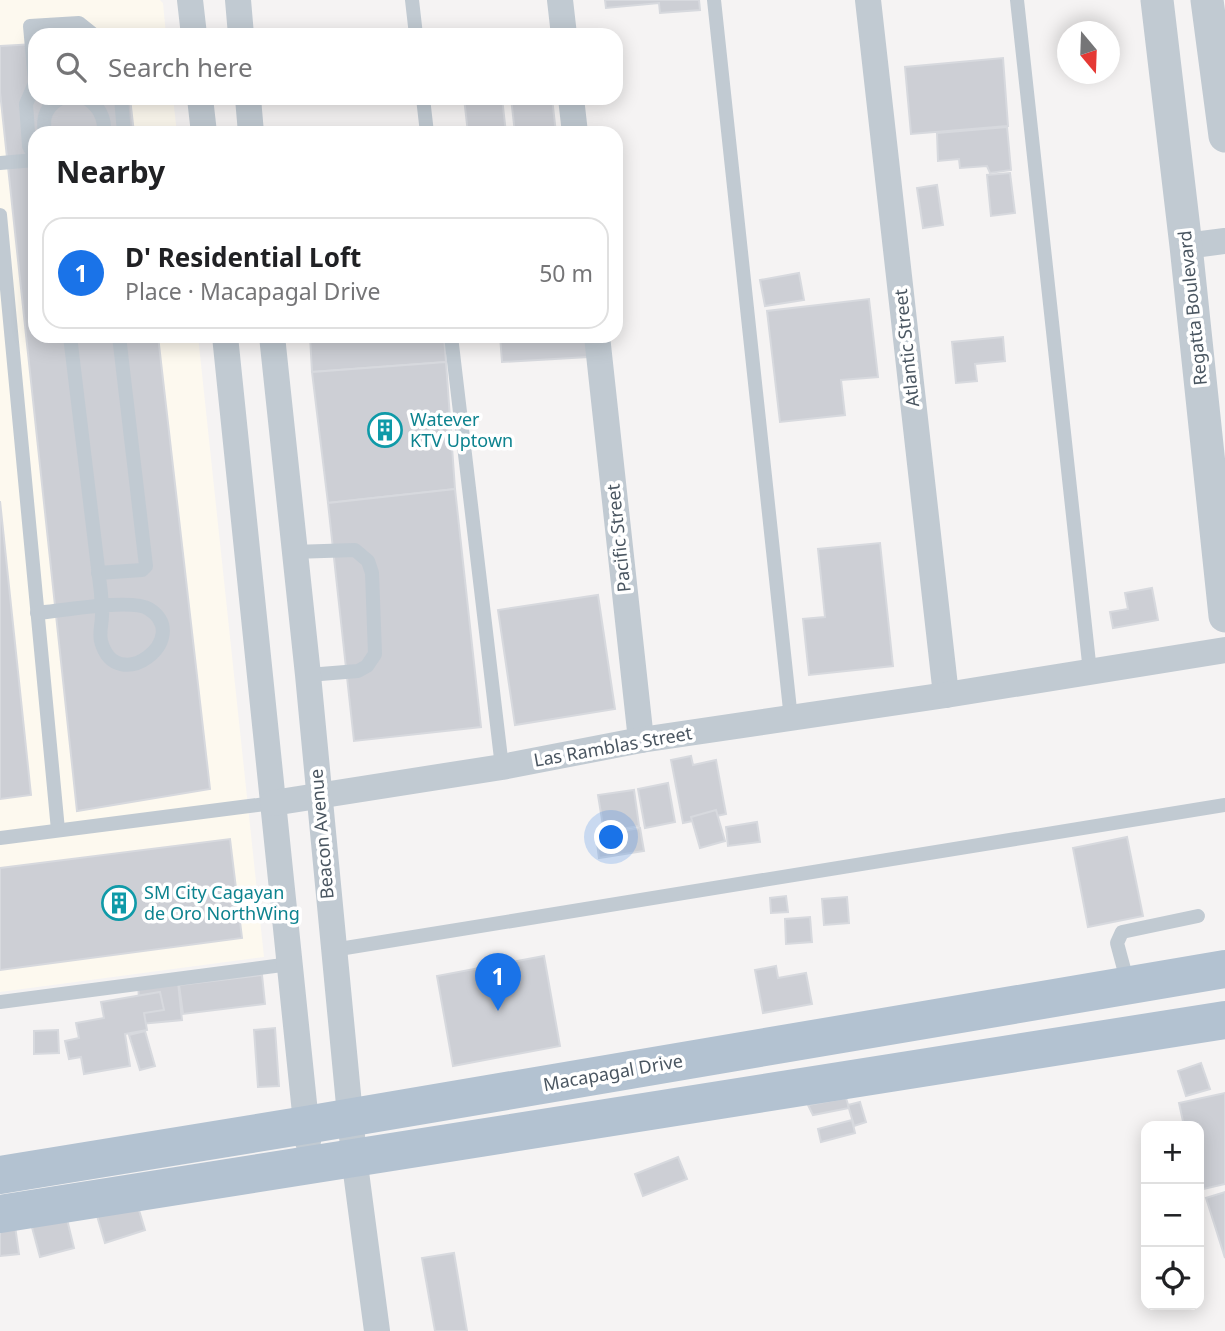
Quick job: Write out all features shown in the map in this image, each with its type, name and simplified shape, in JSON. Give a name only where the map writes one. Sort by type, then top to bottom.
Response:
[{"type":"main road","name":"Macapagal Drive","points":[[0,1175],[1225,969]]},
{"type":"main road","points":[[0,1214],[1225,1020]]},
{"type":"street","points":[[190,0],[193,28]]},
{"type":"street","points":[[238,0],[241,28]]},
{"type":"street","points":[[560,0],[563,28]]},
{"type":"street","name":"Atlantic Street","points":[[868,0],[946,695]]},
{"type":"street","name":"Regatta Boulevard","points":[[1157,0],[1225,616]]},
{"type":"street","points":[[1208,0],[1225,136]]},
{"type":"street","points":[[201,105],[203,126]]},
{"type":"street","points":[[249,105],[250,126]]},
{"type":"street","points":[[572,105],[574,126]]},
{"type":"street","points":[[1186,246],[1225,241]]},
{"type":"street","points":[[226,343],[310,1164]]},
{"type":"street","name":"Beacon Avenue","points":[[273,343],[308,675],[354,1157],[377,1331]]},
{"type":"street","name":"Pacific Street","points":[[598,343],[642,740]]},
{"type":"street","name":"Las Ramblas Street","points":[[273,803],[642,740],[1225,650]]},
{"type":"lane","points":[[412,0],[415,28]]},
{"type":"lane","points":[[714,0],[791,719]]},
{"type":"lane","points":[[1017,0],[1090,672]]},
{"type":"lane","points":[[30,28],[79,23],[85,28]]},
{"type":"lane","points":[[28,99],[28,132]]},
{"type":"lane","points":[[44,126],[43,117],[52,105]]},
{"type":"lane","points":[[95,105],[104,119],[104,126]]},
{"type":"lane","points":[[122,105],[123,126]]},
{"type":"lane","points":[[424,105],[426,126]]},
{"type":"lane","points":[[0,163],[28,159]]},
{"type":"lane","points":[[0,215],[58,831]]},
{"type":"lane","points":[[37,613],[96,607],[107,606],[122,604],[148,608],[163,629],[161,641],[156,651],[135,664],[121,664],[111,659],[104,649],[101,639],[103,616],[102,604],[101,593],[71,343]]},
{"type":"lane","points":[[98,573],[142,570],[146,566],[120,343]]},
{"type":"lane","points":[[452,343],[502,766]]},
{"type":"lane","points":[[293,552],[355,550],[368,561],[372,573],[375,654],[367,667],[358,671],[308,675]]},
{"type":"lane","name":"Las Ramblas Street","points":[[0,838],[273,803]]},
{"type":"lane","points":[[333,950],[1225,805]]},
{"type":"lane","points":[[1128,985],[1117,943],[1122,932],[1198,916]]},
{"type":"lane","points":[[0,1002],[290,964]]},
{"type":"shaded area","points":[[0,0],[160,0],[163,3],[165,28],[28,28],[28,105],[174,105],[176,126],[28,126],[28,343],[199,343],[264,957],[0,992]]},
{"type":"building","points":[[605,0],[699,0],[700,10],[660,13],[659,3],[606,8]]},
{"type":"building","points":[[28,44],[28,105],[131,105],[133,126],[28,126],[28,343],[159,343],[210,789],[77,811],[0,92],[0,46]]},
{"type":"building","points":[[1003,58],[1008,126],[911,134],[905,67]]},
{"type":"building","points":[[465,105],[503,105],[505,126],[467,126]]},
{"type":"building","points":[[512,105],[553,105],[555,126],[514,126]]},
{"type":"building","points":[[1007,127],[1011,170],[990,173],[987,166],[960,168],[959,159],[938,161],[937,133]]},
{"type":"building","points":[[1010,173],[1015,213],[991,216],[987,175]]},
{"type":"building","points":[[937,185],[943,225],[923,228],[917,188]]},
{"type":"building","points":[[799,273],[804,300],[765,306],[760,280]]},
{"type":"building","points":[[869,299],[878,377],[841,380],[845,415],[780,422],[767,311]]},
{"type":"building","points":[[1003,337],[1005,361],[975,364],[977,381],[956,383],[952,342]]},
{"type":"building","points":[[310,343],[445,343],[446,362],[312,372]]},
{"type":"building","points":[[501,343],[604,343],[605,356],[502,362]]},
{"type":"building","name":"Watever KTV Uptown","points":[[446,362],[455,489],[328,503],[312,372]]},
{"type":"building","points":[[455,489],[481,727],[354,741],[328,503]]},
{"type":"building","points":[[0,501],[31,795],[0,799]]},
{"type":"building","points":[[880,543],[893,666],[809,675],[803,619],[825,617],[818,549]]},
{"type":"building","points":[[1152,588],[1158,620],[1113,628],[1110,612],[1128,609],[1125,593]]},
{"type":"building","points":[[598,595],[615,709],[515,725],[498,610]]},
{"type":"building","points":[[691,756],[693,765],[716,760],[726,814],[683,823],[671,760]]},
{"type":"building","points":[[668,783],[675,822],[645,828],[638,789]]},
{"type":"building","points":[[634,790],[639,826],[604,832],[598,795]]},
{"type":"building","points":[[716,810],[725,841],[700,848],[691,817]]},
{"type":"building","points":[[757,822],[760,842],[728,846],[726,827]]},
{"type":"building","points":[[640,828],[644,851],[599,858],[596,835]]},
{"type":"building","points":[[1127,837],[1143,916],[1088,927],[1073,848]]},
{"type":"building","name":"SM City Cagayan de Oro NorthWing","points":[[230,839],[242,938],[0,970],[0,868]]},
{"type":"building","points":[[786,896],[788,912],[771,913],[770,898]]},
{"type":"building","points":[[847,897],[849,923],[824,925],[822,899]]},
{"type":"building","points":[[810,917],[812,942],[786,944],[785,919]]},
{"type":"building","points":[[544,956],[560,1046],[453,1066],[437,976]]},
{"type":"building","points":[[776,966],[778,978],[806,973],[812,1004],[763,1013],[755,970]]},
{"type":"building","points":[[262,975],[265,1004],[183,1014],[179,985]]},
{"type":"building","points":[[178,982],[182,1020],[141,1024],[138,985]]},
{"type":"building","points":[[160,992],[164,1010],[144,1013],[147,1030],[125,1034],[130,1066],[84,1074],[81,1057],[69,1059],[65,1041],[79,1038],[76,1023],[104,1018],[101,1002]]},
{"type":"building","points":[[275,1028],[279,1086],[258,1087],[254,1030]]},
{"type":"building","points":[[58,1030],[59,1053],[34,1054],[34,1031]]},
{"type":"building","points":[[145,1031],[155,1066],[140,1070],[129,1035]]},
{"type":"building","points":[[1201,1063],[1210,1089],[1186,1096],[1178,1071]]},
{"type":"building","points":[[1225,1093],[1225,1184],[1204,1189],[1204,1121],[1183,1121],[1179,1103]]},
{"type":"building","points":[[846,1098],[849,1108],[813,1115],[808,1105]]},
{"type":"building","points":[[860,1102],[866,1122],[854,1126],[848,1105]]},
{"type":"building","points":[[852,1120],[855,1133],[821,1142],[818,1129]]},
{"type":"building","points":[[678,1157],[687,1179],[643,1196],[635,1174]]},
{"type":"building","points":[[1225,1192],[1225,1258],[1206,1198]]},
{"type":"building","points":[[135,1197],[145,1230],[105,1243],[95,1209]]},
{"type":"building","points":[[65,1211],[74,1248],[40,1257],[30,1220]]},
{"type":"building","points":[[15,1226],[19,1254],[0,1256],[0,1228]]},
{"type":"building","points":[[454,1253],[467,1331],[435,1331],[422,1258]]},
{"type":"place","name":"Watever KTV Uptown","points":[[385,430]]},
{"type":"place","name":"SM City Cagayan de Oro NorthWing","points":[[119,903]]},
{"type":"place","name":"D' Residential Loft","points":[[498,1011]]}]
